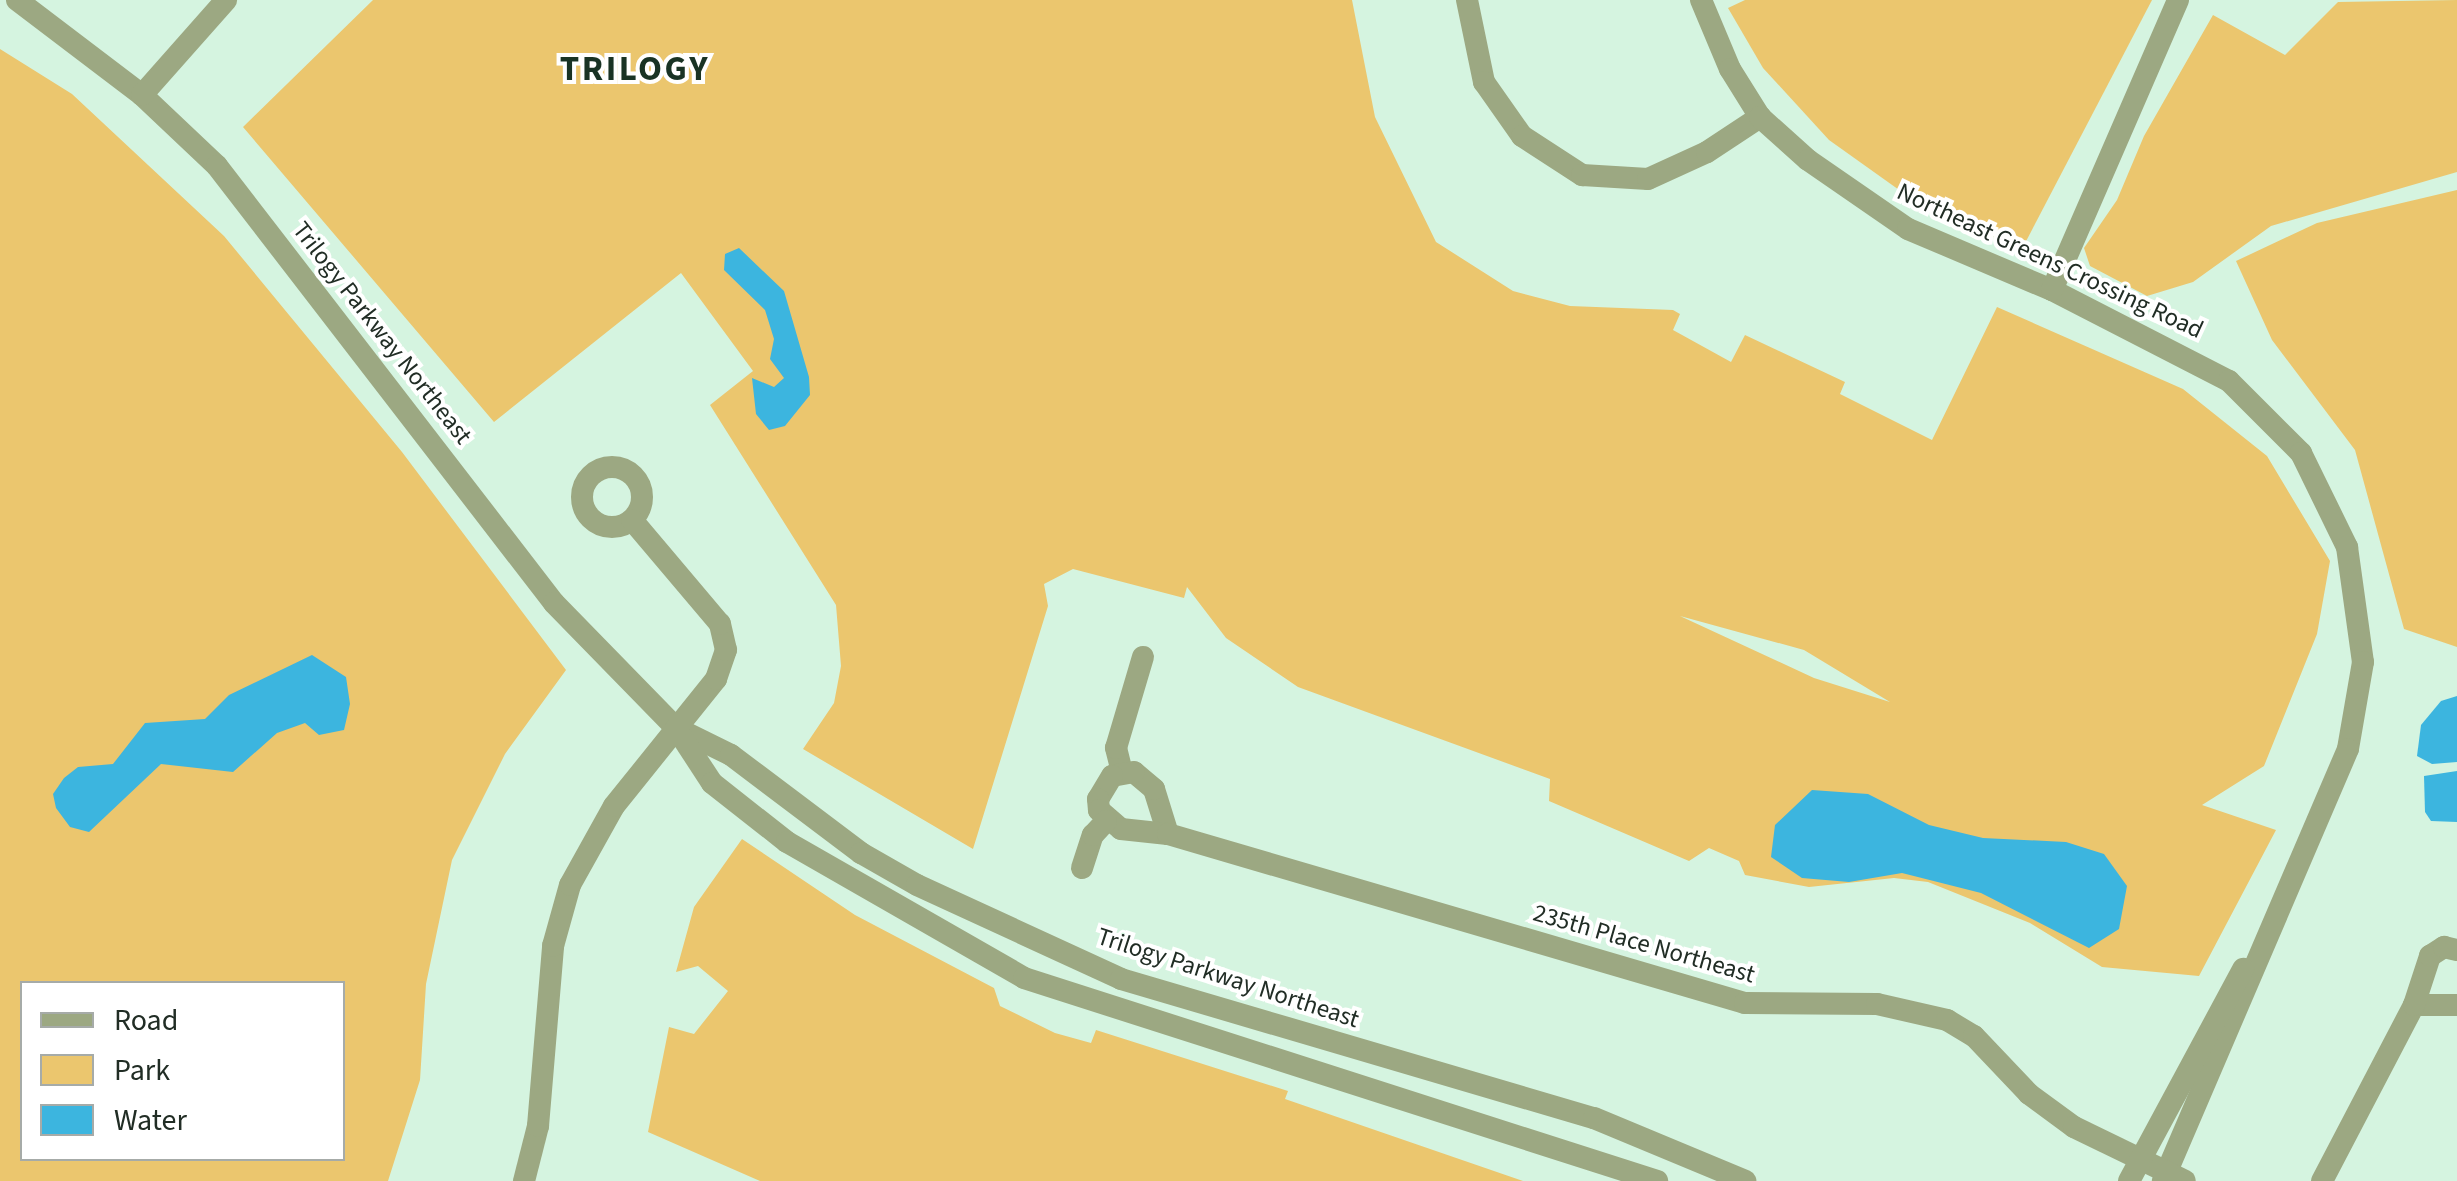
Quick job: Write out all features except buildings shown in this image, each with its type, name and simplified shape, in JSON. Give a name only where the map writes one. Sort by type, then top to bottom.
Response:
[{"type":"street","name":"Trilogy Parkway Northeast","points":[[17,0],[142,96],[217,166],[554,603],[676,728],[712,783],[787,842],[1024,978],[1657,1181]]},
{"type":"street","points":[[142,96],[166,60],[226,0]]},
{"type":"street","points":[[1467,0],[1484,82],[1522,136],[1582,175],[1648,179],[1707,152],[1760,117]]},
{"type":"street","name":"Northeast Greens Crossing Road","points":[[1701,0],[1730,69],[1760,117],[1853,196],[1908,230],[2052,290],[2229,381],[2301,453],[2334,516],[2359,606],[2363,662],[2348,749],[2171,1178]]},
{"type":"street","points":[[2052,290],[2178,0]]},
{"type":"street","points":[[524,1181],[538,1126],[553,946],[570,885],[614,806],[716,679],[725,635],[632,520]]},
{"type":"street","points":[[1122,772],[1116,748],[1143,657]]},
{"type":"street","name":"Trilogy Parkway Northeast","points":[[676,728],[731,755],[862,852],[917,884],[1122,979],[1594,1118],[1745,1181]]},
{"type":"street","points":[[1082,868],[1093,835],[1106,821],[1098,799],[1122,772],[1134,772],[1154,789],[1168,834]]},
{"type":"street","name":"235th Place Northeast","points":[[1106,821],[1168,834],[1745,1003],[1878,1004],[1947,1020],[1974,1036],[2043,1106],[2171,1178]]},
{"type":"street","name":"Northeast Greens Crossing Road","points":[[2129,1181],[2296,874]]},
{"type":"street","points":[[2322,1181],[2414,1006],[2430,956],[2444,947],[2457,950]]},
{"type":"street","points":[[2414,1006],[2457,1005]]},
{"type":"green space","points":[[373,0],[1352,0],[1375,117],[1436,242],[1513,291],[1570,306],[1673,310],[1680,314],[1673,330],[1731,362],[1745,335],[1845,382],[1840,394],[1932,440],[1997,307],[2183,389],[2267,456],[2330,561],[2317,634],[2264,766],[2202,805],[2276,830],[2199,976],[2102,967],[2030,923],[1928,882],[1894,878],[1809,887],[1745,875],[1739,861],[1709,848],[1689,861],[1549,801],[1550,779],[1298,687],[1226,638],[1187,587],[1184,598],[1073,569],[1044,584],[1048,606],[973,849],[803,749],[834,703],[841,666],[836,605],[710,405],[753,371],[681,273],[494,422],[243,127]],"holes":[[[1680,616],[1804,650],[1890,702],[1814,678]]]},
{"type":"green space","points":[[1745,0],[2152,0],[2022,249],[1916,202],[1829,140],[1763,68],[1728,8]]},
{"type":"green space","points":[[2457,0],[2457,172],[2271,226],[2193,282],[2147,296],[2090,266],[2084,248],[2117,200],[2144,136],[2213,15],[2285,55],[2338,2]]},
{"type":"green space","points":[[0,49],[72,94],[224,236],[402,452],[566,670],[505,754],[452,860],[426,984],[420,1080],[388,1181],[0,1181]]},
{"type":"green space","points":[[2457,190],[2457,647],[2404,629],[2355,450],[2272,340],[2236,261],[2317,223]]},
{"type":"green space","points":[[742,839],[855,915],[994,988],[1000,1006],[1055,1033],[1091,1043],[1096,1030],[1288,1091],[1285,1099],[1523,1181],[760,1181],[648,1132],[669,1027],[694,1034],[728,991],[698,966],[676,972],[694,907]]},
{"type":"water","points":[[739,248],[784,291],[809,377],[810,395],[785,426],[769,430],[756,414],[752,378],[774,387],[784,378],[770,359],[774,339],[765,310],[724,270],[725,254]]},
{"type":"water","points":[[312,655],[346,677],[350,704],[344,730],[319,735],[305,723],[277,733],[233,772],[161,764],[89,832],[70,827],[56,808],[53,794],[64,778],[78,767],[113,764],[145,723],[205,719],[229,695]]},
{"type":"water","points":[[2457,696],[2457,762],[2432,764],[2417,756],[2421,725],[2441,701]]},
{"type":"water","points":[[2457,771],[2457,822],[2431,821],[2425,812],[2424,776]]},
{"type":"water","points":[[1812,790],[1868,794],[1929,825],[1983,838],[2066,842],[2104,854],[2127,886],[2119,929],[2089,948],[1981,893],[1902,873],[1849,882],[1802,878],[1771,857],[1775,825]]},
{"type":"district","name":"TRILOGY","points":[[635,69]]}]
